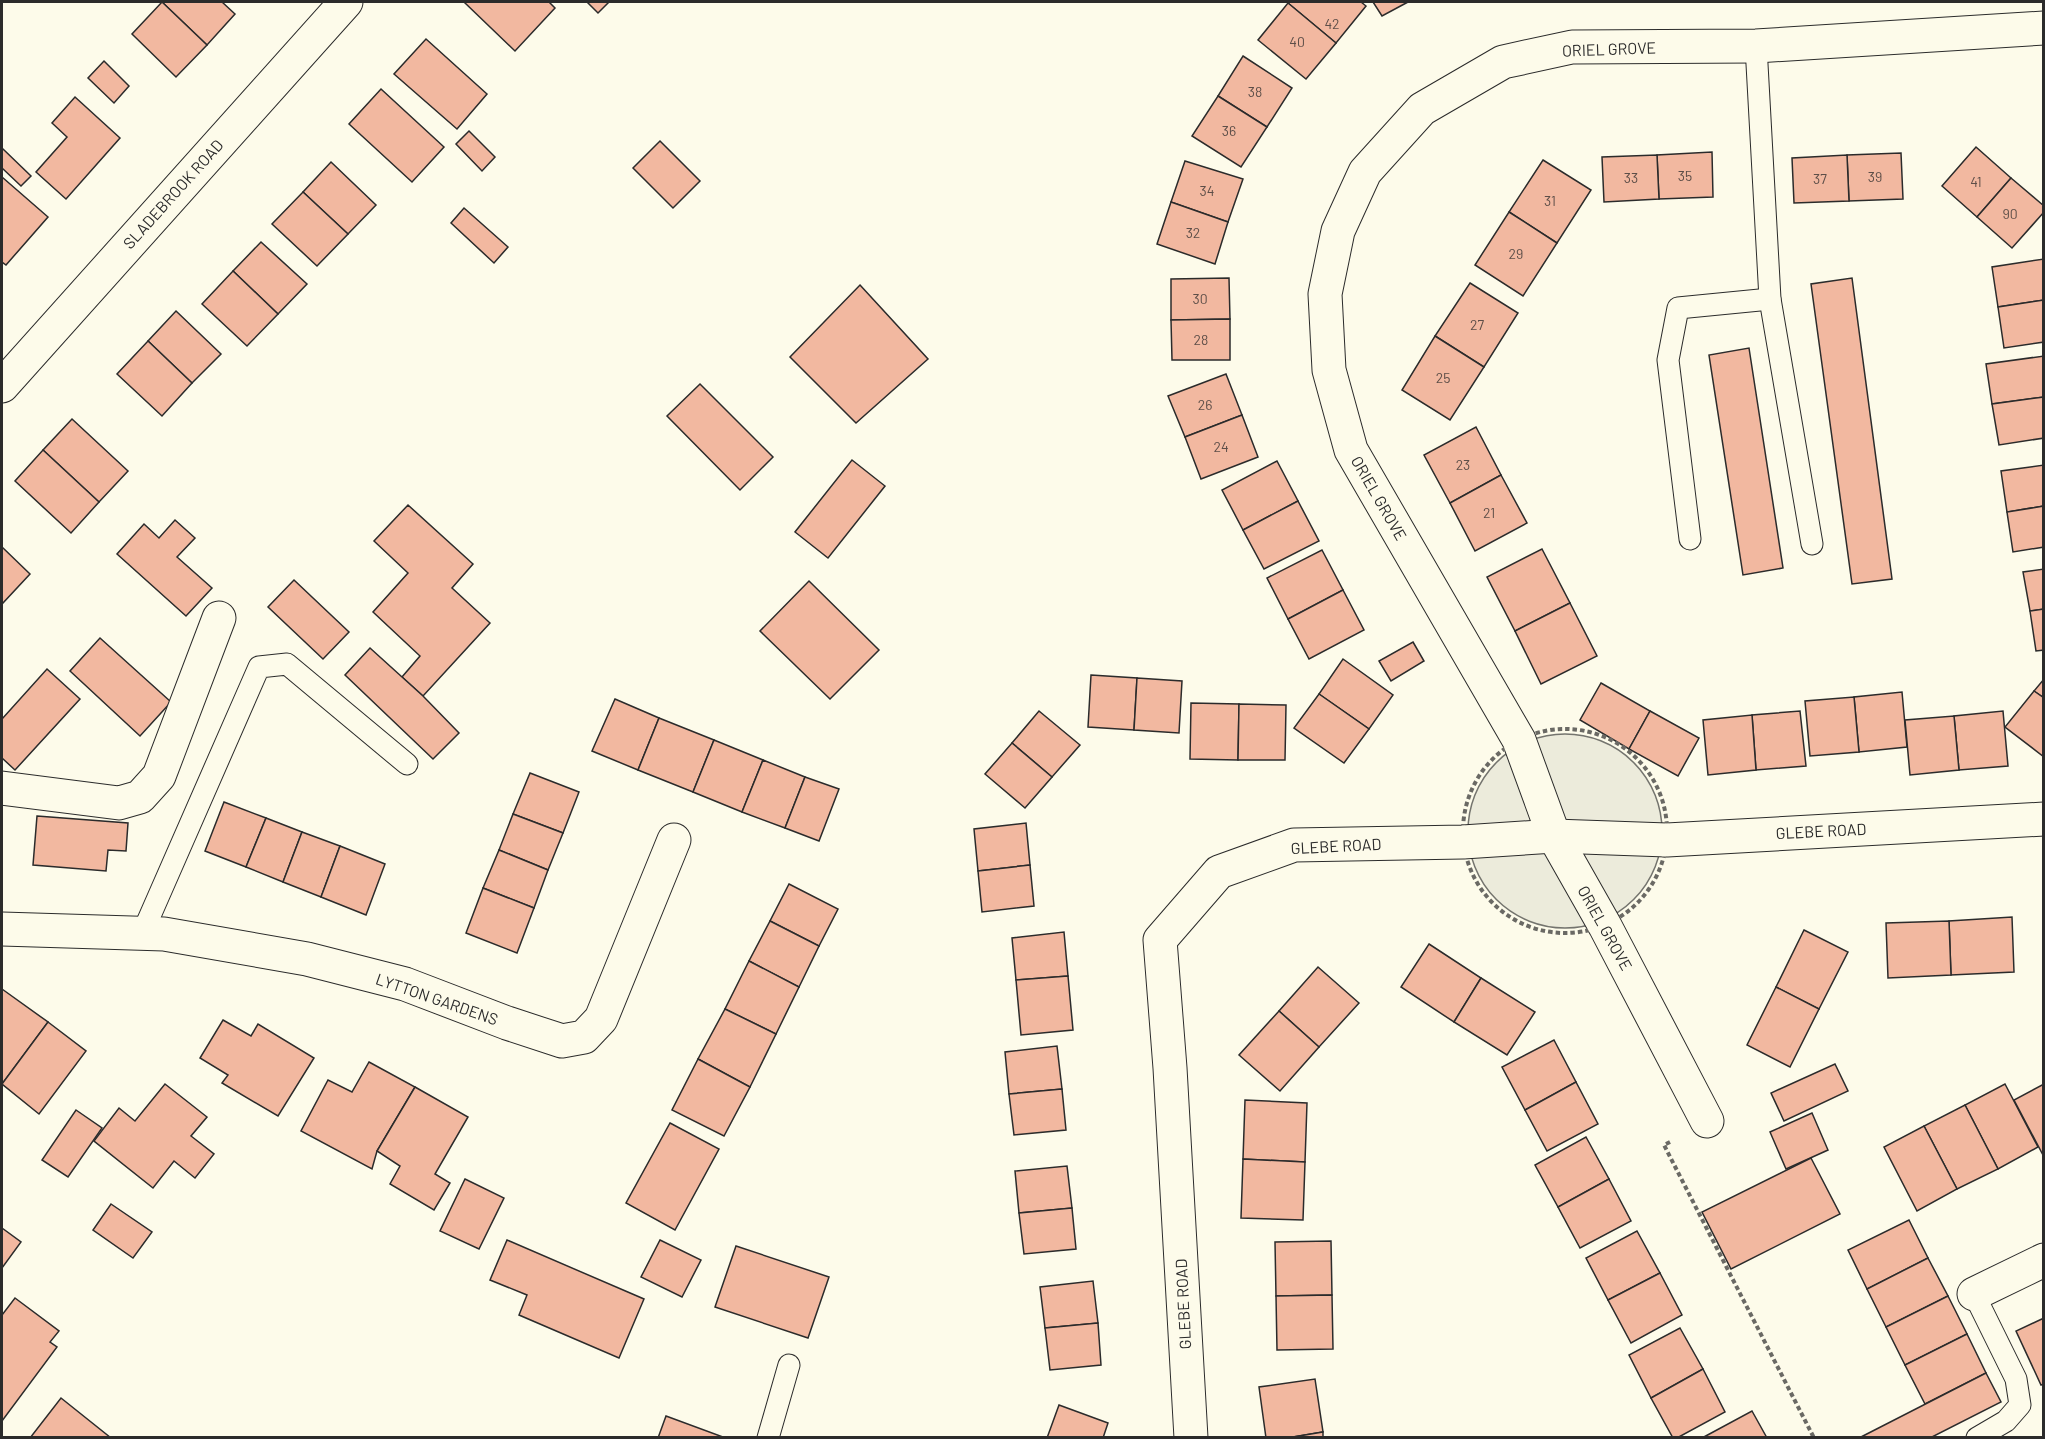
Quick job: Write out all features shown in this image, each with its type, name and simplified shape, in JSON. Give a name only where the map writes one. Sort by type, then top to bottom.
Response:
[{"type":"street","name":"SLADEBROOK ROAD","points":[[2,386],[346,2]]},
{"type":"street","name":"ORIEL GROVE","points":[[1707,1121],[1605,926],[1554,836],[1518,740],[1351,450],[1329,370],[1325,294],[1338,231],[1365,172],[1422,109],[1503,62],[1572,47],[1755,46],[2043,28]]},
{"type":"street","points":[[2,788],[119,803],[140,797],[159,776],[219,618]]},
{"type":"street","name":"GLEBE ROAD","points":[[1191,1437],[1170,1068],[1160,940],[1219,872],[1294,845],[1463,842],[1554,836],[1667,840],[2043,819]]},
{"type":"street","name":"LYTTON GARDENS","points":[[2,929],[164,934],[307,959],[405,984],[507,1023],[562,1041],[584,1037],[601,1019],[674,840]]},
{"type":"street","points":[[1974,1294],[2043,1260]]},
{"type":"lane","points":[[1755,46],[1770,299],[1812,544]]},
{"type":"lane","points":[[1690,539],[1668,360],[1678,308],[1770,299]]},
{"type":"lane","points":[[142,934],[259,666],[287,664],[407,764]]},
{"type":"lane","points":[[1974,1294],[2016,1378],[2020,1405],[2006,1421],[1977,1437]]},
{"type":"lane","points":[[768,1437],[789,1365]]},
{"type":"path","points":[[1707,1121],[1664,1145],[1814,1437]]},
{"type":"shaded area","points":[[1565,734],[1593,738],[1611,746],[1626,756],[1640,770],[1658,803],[1662,831],[1658,859],[1650,877],[1640,892],[1626,906],[1593,924],[1565,928],[1537,924],[1519,916],[1504,906],[1490,892],[1472,859],[1468,831],[1472,803],[1480,785],[1490,770],[1504,756],[1537,738]]},
{"type":"building","points":[[162,2],[222,2],[235,14],[207,45]]},
{"type":"building","points":[[162,2],[207,45],[176,77],[132,34]]},
{"type":"building","points":[[464,2],[549,2],[555,8],[515,51]]},
{"type":"building","points":[[587,2],[609,2],[598,13]]},
{"type":"building","points":[[1361,2],[1366,6],[1336,43],[1288,3]]},
{"type":"building","points":[[1373,2],[1408,2],[1382,16]]},
{"type":"building","points":[[1288,3],[1336,43],[1306,79],[1258,40]]},
{"type":"building","points":[[426,39],[487,94],[457,129],[394,74]]},
{"type":"building","points":[[1243,56],[1292,88],[1267,127],[1218,96]]},
{"type":"building","points":[[104,61],[129,86],[114,103],[88,78]]},
{"type":"building","points":[[381,89],[444,147],[412,182],[349,124]]},
{"type":"building","points":[[1218,96],[1267,127],[1241,167],[1192,136]]},
{"type":"building","points":[[75,97],[120,138],[66,199],[36,172],[67,137],[52,123]]},
{"type":"building","points":[[469,131],[495,157],[482,171],[456,144]]},
{"type":"building","points":[[660,141],[700,181],[673,208],[633,168]]},
{"type":"building","points":[[1976,147],[2011,178],[1977,217],[1942,186]]},
{"type":"building","points":[[3,149],[31,176],[21,186],[2,168]]},
{"type":"building","points":[[1712,152],[1713,197],[1659,199],[1657,155]]},
{"type":"building","points":[[1901,153],[1903,199],[1849,201],[1847,155]]},
{"type":"building","points":[[1657,155],[1659,199],[1604,202],[1602,157]]},
{"type":"building","points":[[1847,155],[1849,201],[1794,203],[1792,158]]},
{"type":"building","points":[[1543,160],[1591,190],[1557,243],[1509,212]]},
{"type":"building","points":[[1185,161],[1243,179],[1228,222],[1171,202]]},
{"type":"building","points":[[331,162],[376,205],[348,234],[303,192]]},
{"type":"building","points":[[2,177],[48,217],[6,265],[2,262]]},
{"type":"building","points":[[2011,178],[2044,206],[2044,212],[2012,248],[1977,217]]},
{"type":"building","points":[[303,192],[348,234],[317,266],[272,224]]},
{"type":"building","points":[[1171,202],[1228,222],[1215,264],[1157,244]]},
{"type":"building","points":[[464,208],[508,247],[494,263],[451,223]]},
{"type":"building","points":[[1509,212],[1557,243],[1523,296],[1475,265]]},
{"type":"building","points":[[261,242],[307,284],[278,314],[233,271]]},
{"type":"building","points":[[2044,259],[2044,300],[1998,307],[1992,267]]},
{"type":"building","points":[[233,271],[278,314],[247,346],[202,304]]},
{"type":"building","points":[[1229,278],[1230,319],[1171,320],[1171,279]]},
{"type":"building","points":[[1852,278],[1892,579],[1852,584],[1811,284]]},
{"type":"building","points":[[1470,283],[1518,313],[1484,367],[1435,336]]},
{"type":"building","points":[[860,285],[928,359],[856,423],[790,357]]},
{"type":"building","points":[[2044,300],[2044,342],[2004,348],[1998,307]]},
{"type":"building","points":[[176,311],[221,354],[192,383],[148,341]]},
{"type":"building","points":[[1230,319],[1230,360],[1172,360],[1171,320]]},
{"type":"building","points":[[1435,336],[1484,367],[1450,420],[1402,390]]},
{"type":"building","points":[[148,341],[192,383],[162,416],[117,374]]},
{"type":"building","points":[[1749,348],[1783,568],[1743,575],[1709,355]]},
{"type":"building","points":[[2044,356],[2044,397],[1992,404],[1986,364]]},
{"type":"building","points":[[1226,374],[1242,415],[1185,437],[1168,396]]},
{"type":"building","points":[[700,384],[773,457],[740,490],[667,416]]},
{"type":"building","points":[[2044,397],[2044,438],[1999,445],[1992,404]]},
{"type":"building","points":[[1242,415],[1258,457],[1201,479],[1185,437]]},
{"type":"building","points":[[72,419],[128,471],[99,502],[43,450]]},
{"type":"building","points":[[1476,427],[1501,475],[1450,503],[1424,455]]},
{"type":"building","points":[[43,450],[99,502],[71,533],[15,481]]},
{"type":"building","points":[[852,460],[885,486],[828,558],[795,532]]},
{"type":"building","points":[[1277,461],[1298,501],[1243,530],[1222,490]]},
{"type":"building","points":[[2044,465],[2044,506],[2007,512],[2001,471]]},
{"type":"building","points":[[1501,475],[1527,523],[1475,551],[1450,503]]},
{"type":"building","points":[[1298,501],[1319,541],[1264,569],[1243,530]]},
{"type":"building","points":[[408,505],[473,564],[452,588],[490,623],[423,696],[402,677],[420,656],[373,612],[408,573],[374,541]]},
{"type":"building","points":[[2044,506],[2044,547],[2013,552],[2007,512]]},
{"type":"building","points":[[175,520],[195,538],[177,557],[212,588],[186,616],[117,554],[144,524],[159,538]]},
{"type":"building","points":[[2,547],[30,574],[2,604]]},
{"type":"building","points":[[1542,549],[1570,603],[1515,631],[1487,577]]},
{"type":"building","points":[[1322,550],[1343,590],[1288,619],[1267,578]]},
{"type":"building","points":[[2044,569],[2044,609],[2030,611],[2023,572]]},
{"type":"building","points":[[294,580],[349,632],[323,659],[268,607]]},
{"type":"building","points":[[809,581],[879,650],[830,699],[760,631]]},
{"type":"building","points":[[1343,590],[1364,630],[1309,659],[1288,619]]},
{"type":"building","points":[[1570,603],[1597,656],[1541,684],[1515,631]]},
{"type":"building","points":[[2044,609],[2044,650],[2036,651],[2030,611]]},
{"type":"building","points":[[100,638],[171,702],[140,736],[70,671]]},
{"type":"building","points":[[1413,642],[1424,661],[1391,681],[1379,661]]},
{"type":"building","points":[[370,648],[423,696],[459,733],[433,759],[345,675]]},
{"type":"building","points":[[1343,659],[1393,695],[1369,729],[1319,694]]},
{"type":"building","points":[[47,669],[80,699],[15,770],[2,758],[2,719]]},
{"type":"building","points":[[1091,675],[1137,678],[1134,730],[1088,727]]},
{"type":"building","points":[[1137,678],[1182,681],[1179,733],[1134,730]]},
{"type":"building","points":[[2044,679],[2044,698],[2034,691]]},
{"type":"building","points":[[1601,683],[1650,711],[1629,749],[1580,720]]},
{"type":"building","points":[[2034,691],[2044,698],[2044,757],[2005,727]]},
{"type":"building","points":[[1902,692],[1907,747],[1859,752],[1854,697]]},
{"type":"building","points":[[1319,694],[1369,729],[1344,763],[1294,728]]},
{"type":"building","points":[[1854,697],[1859,752],[1810,756],[1805,701]]},
{"type":"building","points":[[615,699],[659,718],[638,770],[592,751]]},
{"type":"building","points":[[1191,703],[1239,704],[1238,760],[1190,759]]},
{"type":"building","points":[[1239,704],[1286,705],[1285,760],[1238,760]]},
{"type":"building","points":[[1039,711],[1080,745],[1052,777],[1012,743]]},
{"type":"building","points":[[1650,711],[1699,738],[1678,776],[1629,749]]},
{"type":"building","points":[[1800,711],[1806,766],[1756,770],[1752,715]]},
{"type":"building","points":[[2003,711],[2008,766],[1959,770],[1954,716]]},
{"type":"building","points":[[1752,715],[1756,770],[1708,775],[1703,720]]},
{"type":"building","points":[[1954,716],[1959,770],[1910,775],[1905,720]]},
{"type":"building","points":[[659,718],[714,740],[693,792],[638,770]]},
{"type":"building","points":[[714,740],[763,760],[742,812],[693,792]]},
{"type":"building","points":[[1012,743],[1052,777],[1025,808],[985,774]]},
{"type":"building","points":[[763,760],[805,777],[785,828],[742,812]]},
{"type":"building","points":[[530,773],[579,792],[563,833],[513,814]]},
{"type":"building","points":[[805,777],[839,789],[819,841],[785,828]]},
{"type":"building","points":[[224,802],[266,818],[246,867],[205,851]]},
{"type":"building","points":[[513,814],[563,833],[548,870],[499,850]]},
{"type":"building","points":[[37,816],[128,823],[126,851],[108,850],[106,871],[33,865]]},
{"type":"building","points":[[266,818],[302,832],[283,882],[246,867]]},
{"type":"building","points":[[1026,823],[1030,865],[978,871],[974,829]]},
{"type":"building","points":[[302,832],[340,846],[321,897],[283,882]]},
{"type":"building","points":[[340,846],[385,864],[366,915],[321,897]]},
{"type":"building","points":[[499,850],[548,870],[534,908],[483,888]]},
{"type":"building","points":[[1030,865],[1034,906],[982,912],[978,871]]},
{"type":"building","points":[[789,884],[838,909],[819,946],[770,921]]},
{"type":"building","points":[[483,888],[534,908],[517,953],[466,933]]},
{"type":"building","points":[[2012,917],[2014,972],[1951,975],[1949,921]]},
{"type":"building","points":[[770,921],[819,946],[799,987],[749,961]]},
{"type":"building","points":[[1949,921],[1951,975],[1888,978],[1886,923]]},
{"type":"building","points":[[1804,930],[1848,952],[1819,1009],[1776,987]]},
{"type":"building","points":[[1064,932],[1068,976],[1016,980],[1012,938]]},
{"type":"building","points":[[1429,944],[1481,978],[1454,1022],[1401,987]]},
{"type":"building","points":[[749,961],[799,987],[776,1034],[725,1009]]},
{"type":"building","points":[[1318,967],[1359,1003],[1319,1047],[1279,1011]]},
{"type":"building","points":[[1068,976],[1073,1030],[1021,1035],[1016,980]]},
{"type":"building","points":[[1481,978],[1535,1012],[1507,1055],[1454,1022]]},
{"type":"building","points":[[1776,987],[1819,1009],[1790,1067],[1747,1045]]},
{"type":"building","points":[[2,989],[48,1022],[2,1084]]},
{"type":"building","points":[[725,1009],[776,1034],[750,1087],[698,1059]]},
{"type":"building","points":[[1279,1011],[1319,1047],[1280,1091],[1239,1055]]},
{"type":"building","points":[[223,1020],[251,1036],[258,1024],[314,1058],[278,1116],[222,1083],[228,1075],[200,1058]]},
{"type":"building","points":[[48,1022],[86,1051],[39,1114],[2,1084]]},
{"type":"building","points":[[1554,1040],[1576,1082],[1525,1110],[1502,1067]]},
{"type":"building","points":[[1057,1046],[1062,1089],[1009,1094],[1005,1052]]},
{"type":"building","points":[[698,1059],[750,1087],[724,1136],[672,1110]]},
{"type":"building","points":[[369,1062],[415,1087],[377,1151],[372,1169],[301,1131],[328,1080],[352,1092]]},
{"type":"building","points":[[1835,1064],[1848,1091],[1784,1121],[1771,1093]]},
{"type":"building","points":[[1576,1082],[1598,1124],[1547,1151],[1525,1110]]},
{"type":"building","points":[[165,1084],[207,1117],[191,1136],[214,1154],[195,1178],[174,1161],[153,1188],[94,1141],[119,1108],[135,1121]]},
{"type":"building","points":[[2005,1084],[2038,1147],[1998,1169],[1965,1105]]},
{"type":"building","points":[[2044,1084],[2044,1157],[2014,1100]]},
{"type":"building","points":[[415,1087],[468,1117],[435,1174],[450,1183],[434,1210],[390,1184],[400,1166],[377,1151]]},
{"type":"building","points":[[1062,1089],[1066,1130],[1014,1135],[1009,1094]]},
{"type":"building","points":[[1245,1100],[1307,1103],[1305,1162],[1243,1159]]},
{"type":"building","points":[[1965,1105],[1998,1169],[1957,1189],[1924,1126]]},
{"type":"building","points":[[76,1110],[102,1128],[68,1177],[42,1160]]},
{"type":"building","points":[[1812,1113],[1828,1150],[1786,1169],[1770,1132]]},
{"type":"building","points":[[670,1123],[719,1149],[675,1230],[626,1203]]},
{"type":"building","points":[[1924,1126],[1957,1189],[1917,1211],[1884,1147]]},
{"type":"building","points":[[1586,1137],[1609,1179],[1558,1207],[1535,1165]]},
{"type":"building","points":[[1811,1158],[1840,1214],[1731,1269],[1702,1212]]},
{"type":"building","points":[[1243,1159],[1305,1162],[1303,1220],[1241,1218]]},
{"type":"building","points":[[1067,1166],[1072,1208],[1019,1213],[1015,1171]]},
{"type":"building","points":[[465,1179],[504,1198],[479,1249],[440,1231]]},
{"type":"building","points":[[1609,1179],[1631,1221],[1580,1248],[1558,1207]]},
{"type":"building","points":[[111,1204],[152,1232],[133,1258],[93,1230]]},
{"type":"building","points":[[1072,1208],[1076,1249],[1024,1254],[1019,1213]]},
{"type":"building","points":[[1909,1220],[1928,1258],[1867,1289],[1848,1250]]},
{"type":"building","points":[[2,1228],[21,1242],[2,1268]]},
{"type":"building","points":[[1637,1231],[1660,1273],[1608,1300],[1586,1258]]},
{"type":"building","points":[[507,1240],[644,1299],[619,1358],[519,1315],[527,1295],[490,1280]]},
{"type":"building","points":[[660,1240],[701,1260],[682,1297],[641,1277]]},
{"type":"building","points":[[1331,1241],[1332,1295],[1276,1296],[1275,1242]]},
{"type":"building","points":[[736,1246],[829,1277],[808,1338],[715,1307]]},
{"type":"building","points":[[1928,1258],[1948,1296],[1886,1327],[1867,1289]]},
{"type":"building","points":[[1660,1273],[1682,1315],[1631,1343],[1608,1300]]},
{"type":"building","points":[[1093,1281],[1098,1323],[1045,1328],[1040,1287]]},
{"type":"building","points":[[1332,1295],[1333,1349],[1277,1350],[1276,1296]]},
{"type":"building","points":[[1948,1296],[1967,1334],[1905,1365],[1886,1327]]},
{"type":"building","points":[[15,1298],[59,1331],[50,1342],[57,1347],[2,1421],[2,1315]]},
{"type":"building","points":[[2044,1318],[2044,1384],[2041,1385],[2016,1331]]},
{"type":"building","points":[[1098,1323],[1101,1365],[1050,1370],[1045,1328]]},
{"type":"building","points":[[1680,1328],[1703,1369],[1651,1398],[1629,1355]]},
{"type":"building","points":[[1967,1334],[1986,1373],[1925,1404],[1905,1365]]},
{"type":"building","points":[[1703,1369],[1725,1412],[1673,1438],[1651,1398]]},
{"type":"building","points":[[1986,1373],[2001,1402],[1930,1438],[1859,1438]]},
{"type":"building","points":[[1315,1379],[1323,1432],[1287,1438],[1266,1438],[1259,1387]]},
{"type":"building","points":[[61,1398],[111,1438],[30,1438]]},
{"type":"building","points":[[1059,1405],[1108,1423],[1103,1438],[1047,1438]]},
{"type":"building","points":[[1752,1411],[1767,1438],[1702,1438]]},
{"type":"building","points":[[666,1416],[723,1437],[723,1438],[658,1438]]},
{"type":"building","points":[[1323,1432],[1323,1438],[1287,1438]]}]
